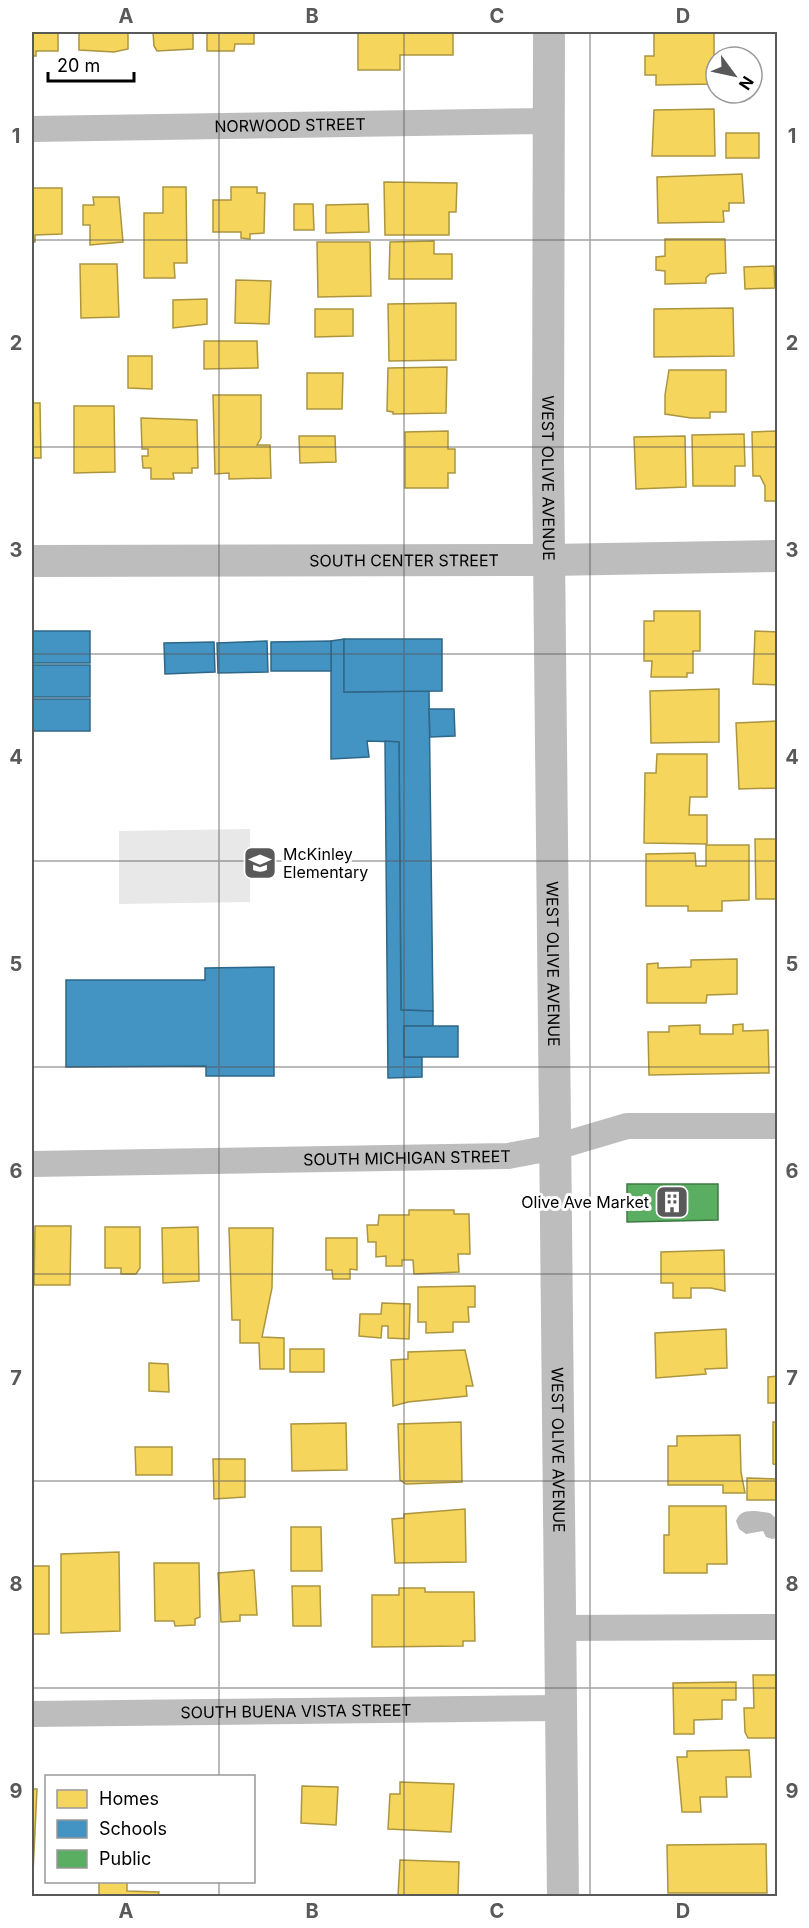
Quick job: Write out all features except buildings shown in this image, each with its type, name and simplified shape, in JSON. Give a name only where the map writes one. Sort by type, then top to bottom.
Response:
[{"type":"street","name":"WEST OLIVE AVENUE","points":[[549,32],[555,1241],[563,1896]]},
{"type":"street","name":"NORWOOD STREET","points":[[32,129],[548,121]]},
{"type":"street","name":"SOUTH CENTER STREET","points":[[32,561],[550,560],[777,556]]},
{"type":"street","name":"SOUTH MICHIGAN STREET","points":[[32,1164],[508,1156],[556,1147],[627,1126],[777,1126]]},
{"type":"street","points":[[559,1629],[777,1627]]},
{"type":"street","name":"SOUTH BUENA VISTA STREET","points":[[32,1714],[561,1708]]},
{"type":"shaded area","points":[[250,829],[250,902],[119,904],[119,831]]},
{"type":"shaded area","points":[[756,1511],[770,1513],[777,1519],[777,1538],[766,1537],[763,1531],[746,1534],[739,1529],[736,1521],[739,1515]]},
{"type":"place","name":"McKinley Elementary","points":[[260,863]]},
{"type":"place","name":"Olive Ave Market","points":[[672,1202]]}]
